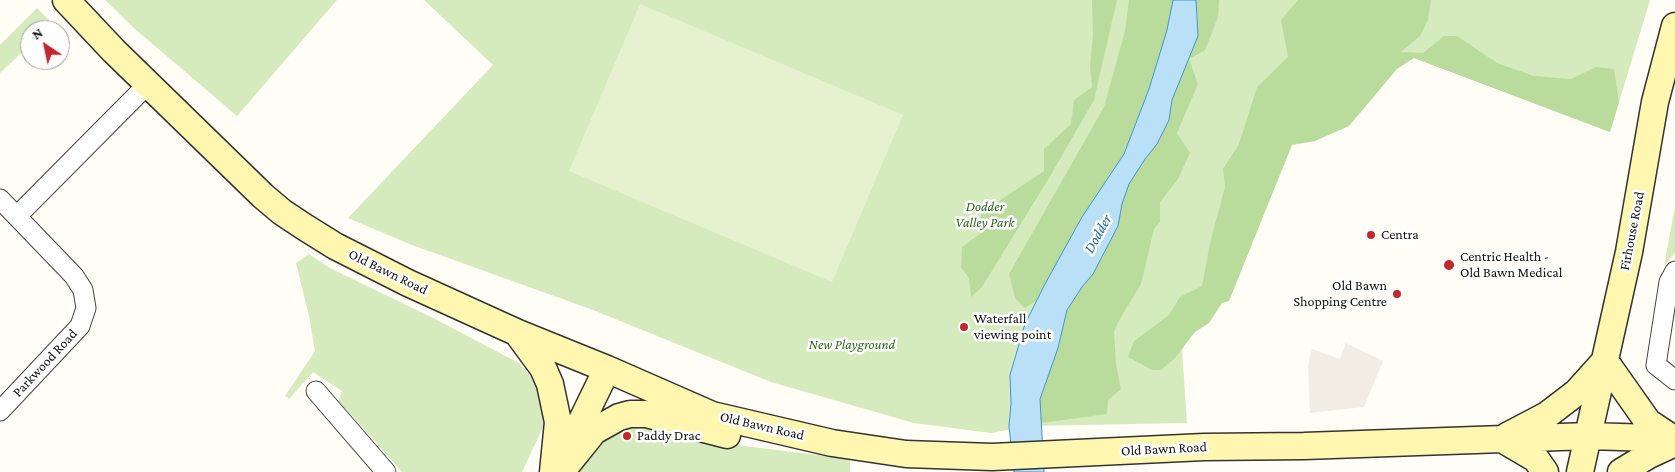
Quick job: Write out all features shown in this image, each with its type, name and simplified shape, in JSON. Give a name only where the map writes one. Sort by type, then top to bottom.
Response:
[{"type":"main road","name":"Old Bawn Road","points":[[66,0],[114,51],[263,196],[303,226],[335,246],[408,283],[518,333],[712,415],[832,443],[906,463],[1204,446],[1312,446],[1589,436],[1652,438],[1675,441]]},
{"type":"main road","name":"Firhouse Road","points":[[1580,472],[1629,252],[1655,102],[1675,26]]},
{"type":"main road","points":[[518,333],[544,368],[550,384],[558,422],[553,472]]},
{"type":"main road","points":[[1502,439],[1547,414],[1577,392],[1605,361],[1648,422],[1675,441],[1622,472]]},
{"type":"main road","points":[[559,472],[607,369]]},
{"type":"main road","points":[[559,472],[594,431],[619,417],[630,414],[646,414],[770,446],[832,443]]},
{"type":"main road","points":[[1502,439],[1536,459],[1545,472]]},
{"type":"street","points":[[18,216],[150,84]]},
{"type":"street","name":"Parkwood Road","points":[[0,199],[74,276],[83,290],[86,308],[80,326],[0,411]]},
{"type":"street","points":[[1675,271],[1669,282],[1656,365],[1675,380]]},
{"type":"street","points":[[316,390],[386,472]]},
{"type":"green space","points":[[105,0],[337,0],[237,116],[135,29]]},
{"type":"green space","name":"Dodder Valley Park","points":[[424,0],[1650,0],[1610,132],[1385,47],[1292,145],[1182,350],[1187,423],[1029,426],[991,433],[914,423],[771,382],[593,310],[412,245],[348,218],[493,65]]},
{"type":"green space","points":[[1092,0],[1117,0],[1094,100],[982,287],[971,297],[969,278],[961,267],[962,247],[981,233],[981,213],[1044,171],[1044,149],[1071,124],[1074,100],[1092,87],[1090,67],[1093,35]]},
{"type":"green space","points":[[1129,0],[1173,0],[1167,30],[1149,89],[1124,154],[1082,217],[1036,301],[1025,308],[1015,298],[1009,274],[1104,107],[1125,31]]},
{"type":"green space","points":[[1196,0],[1219,0],[1218,17],[1205,50],[1189,59],[1198,16]]},
{"type":"green space","points":[[1298,0],[1431,0],[1428,20],[1420,36],[1401,52],[1423,53],[1444,36],[1457,36],[1497,63],[1534,76],[1571,79],[1596,67],[1614,69],[1619,102],[1610,132],[1414,58],[1397,69],[1349,126],[1315,141],[1292,145],[1229,301],[1222,303],[1209,323],[1195,332],[1174,359],[1161,370],[1152,370],[1128,357],[1134,341],[1169,315],[1180,297],[1202,286],[1210,243],[1225,187],[1223,169],[1239,144],[1257,87],[1288,57],[1281,20]]},
{"type":"green space","points":[[640,4],[903,115],[832,282],[569,171]]},
{"type":"green space","points":[[37,8],[49,20],[25,20]]},
{"type":"green space","points":[[20,25],[20,54],[0,73],[0,45]]},
{"type":"green space","points":[[1189,59],[1198,84],[1177,133],[1190,153],[1178,179],[1160,202],[1160,222],[1154,229],[1141,284],[1114,331],[1116,364],[1121,389],[1108,400],[1107,414],[1041,423],[1040,399],[1058,348],[1067,310],[1093,274],[1118,226],[1122,204],[1129,184],[1157,144],[1169,120],[1172,100]]},
{"type":"green space","points":[[1675,207],[1675,253],[1664,266]]},
{"type":"green space","points":[[309,254],[330,268],[433,318],[519,363],[541,388],[544,425],[522,472],[402,472],[347,410],[338,403],[342,391],[313,372],[289,399],[285,396],[315,351],[309,316],[296,263]]},
{"type":"green space","points":[[639,422],[744,446],[850,459],[850,472],[575,472],[596,438]]},
{"type":"shaded area","points":[[1346,343],[1383,361],[1364,407],[1310,413],[1308,365],[1312,349],[1340,359]]},
{"type":"water","name":"Dodder","points":[[1173,0],[1196,0],[1198,36],[1172,100],[1169,120],[1157,144],[1129,184],[1122,204],[1118,226],[1093,274],[1067,310],[1058,348],[1040,399],[1044,472],[1014,472],[1009,426],[1011,404],[1010,375],[1025,324],[1082,217],[1124,154],[1149,89],[1167,30]]},
{"type":"place","name":"Centra","points":[[1371,235]]},
{"type":"place","name":"Centric Health - Old Bawn Medical","points":[[1449,265]]},
{"type":"place","name":"Old Bawn Shopping Centre","points":[[1397,294]]},
{"type":"place","name":"Waterfall viewing point","points":[[964,327]]},
{"type":"place","name":"Paddy Drac","points":[[627,436]]},
{"type":"park label","name":"New Playground","points":[[852,345]]}]
